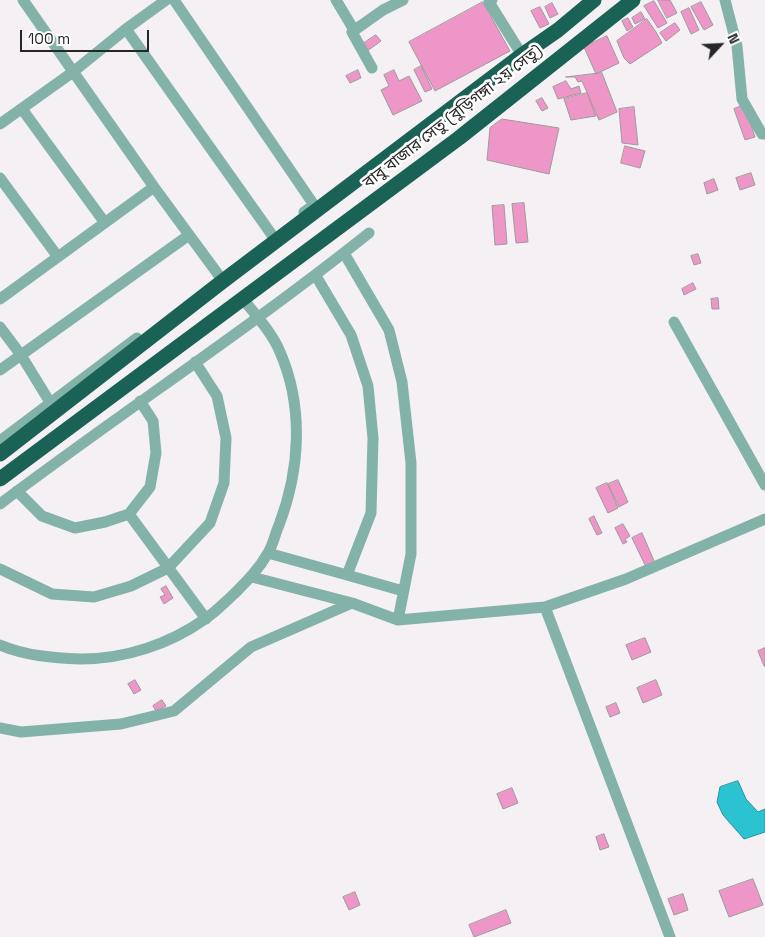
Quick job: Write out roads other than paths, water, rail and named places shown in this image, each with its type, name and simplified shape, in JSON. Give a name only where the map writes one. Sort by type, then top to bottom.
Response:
[{"type":"highway","points":[[0,454],[221,278],[558,30],[594,0]]},
{"type":"highway","name":"বাবু বাজার সেতু (বুড়িগঙ্গা ২য় সেতু)","points":[[0,479],[459,138],[633,0]]},
{"type":"street","points":[[0,441],[221,278],[154,187],[23,0]]},
{"type":"street","points":[[0,124],[73,72],[126,29],[166,0]]},
{"type":"street","points":[[126,29],[274,239],[314,204],[174,0]]},
{"type":"street","points":[[336,0],[354,30],[352,32],[372,68]]},
{"type":"street","points":[[354,30],[383,10],[403,0]]},
{"type":"street","points":[[725,0],[738,46],[742,99],[762,134],[765,134]]},
{"type":"street","points":[[490,1],[522,55]]},
{"type":"street","points":[[22,109],[105,223]]},
{"type":"street","points":[[0,178],[58,257]]},
{"type":"street","points":[[0,299],[154,187]]},
{"type":"street","points":[[0,504],[140,401],[316,276],[369,233]]},
{"type":"street","points":[[0,370],[189,235]]},
{"type":"street","points":[[344,253],[389,330],[402,382],[411,463],[411,554],[398,620]]},
{"type":"street","points":[[316,276],[351,335],[368,386],[373,438],[370,513],[347,575]]},
{"type":"street","points":[[0,645],[15,652],[58,658],[100,659],[142,650],[175,637],[206,618],[252,577],[268,552],[284,510],[294,472],[296,439],[295,399],[280,351],[243,299]]},
{"type":"street","points":[[674,322],[765,485]]},
{"type":"street","points":[[0,327],[51,404]]},
{"type":"street","points":[[0,569],[52,594],[94,596],[131,586],[168,568],[210,523],[224,483],[226,438],[217,396],[195,362]]},
{"type":"street","points":[[17,491],[42,516],[75,528],[105,522],[129,514],[150,488],[156,453],[153,421],[140,401]]},
{"type":"street","points":[[129,514],[206,618]]},
{"type":"street","points":[[252,577],[352,603],[398,620],[545,607],[626,579],[765,518]]},
{"type":"street","points":[[268,552],[403,591]]},
{"type":"street","points":[[0,728],[21,732],[121,724],[174,711],[251,648],[352,603]]},
{"type":"street","points":[[545,607],[670,937]]},
{"type":"water","points":[[738,781],[746,799],[758,812],[765,809],[765,832],[744,839],[723,815],[717,802],[720,787]]}]
